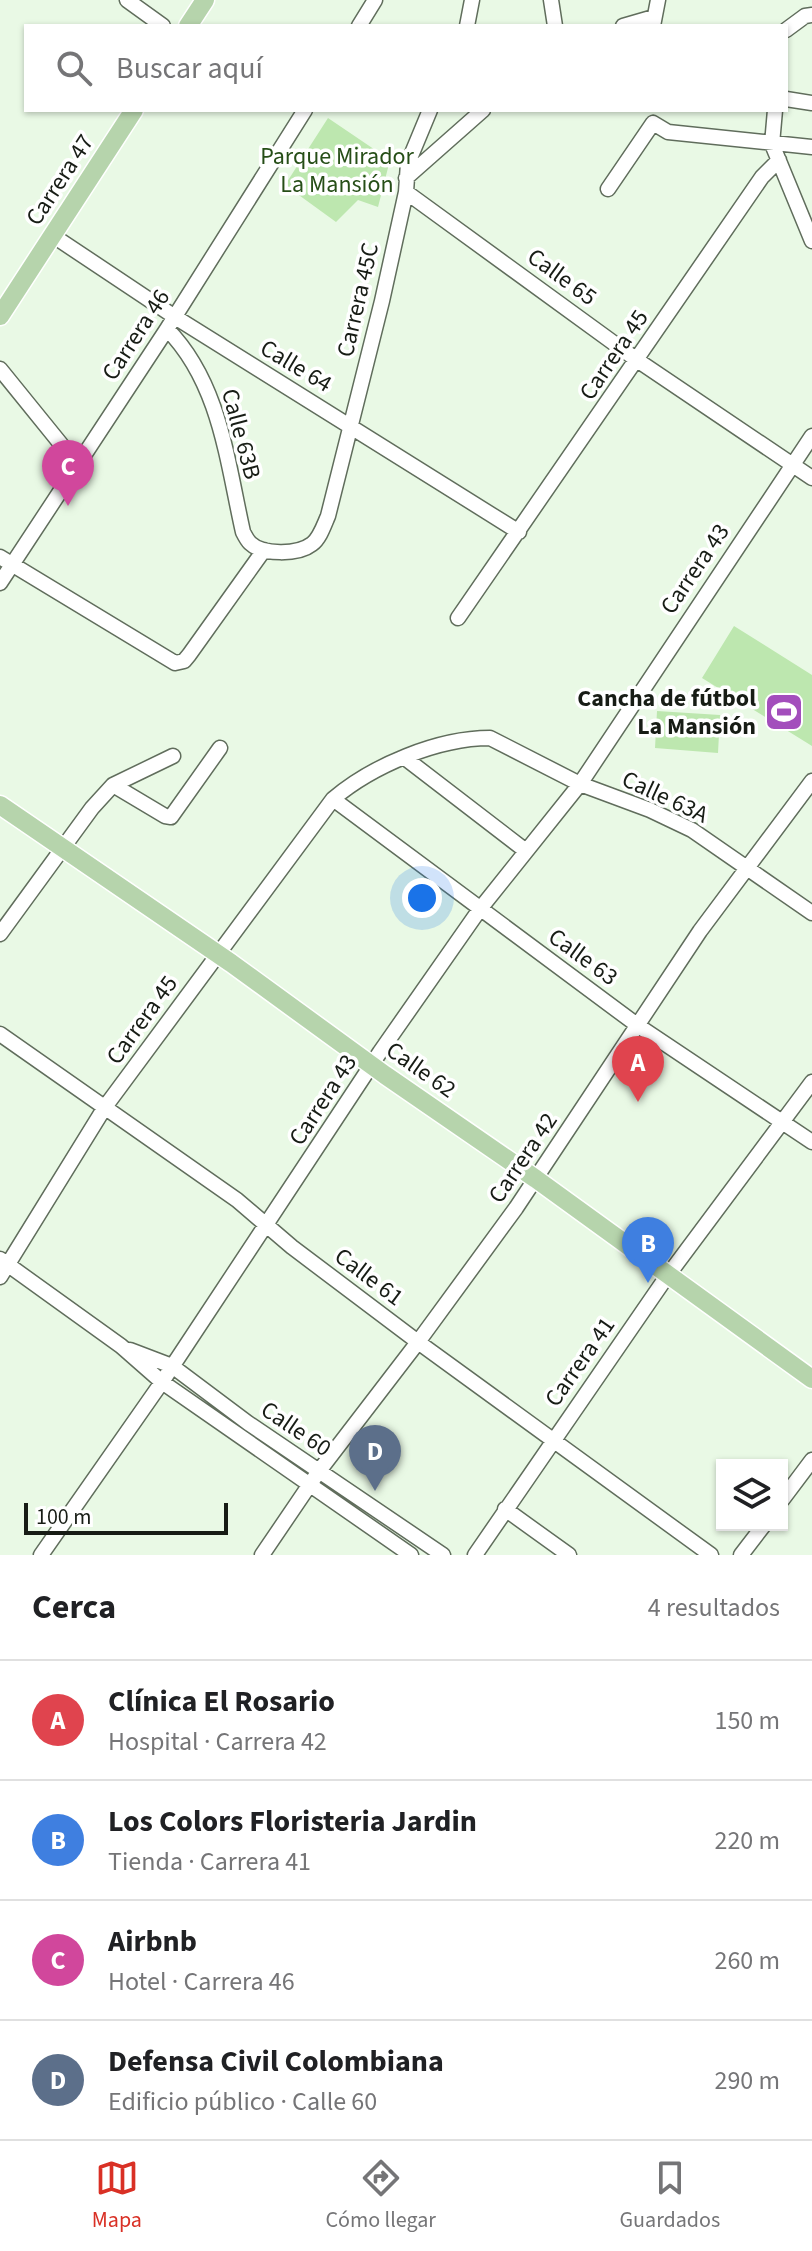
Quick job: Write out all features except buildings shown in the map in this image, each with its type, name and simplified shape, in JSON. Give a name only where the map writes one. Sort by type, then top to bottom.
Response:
[{"type":"main road","points":[[189,24],[205,0]]},
{"type":"main road","name":"Carrera 47","points":[[0,316],[133,112]]},
{"type":"main road","name":"Calle 62","points":[[0,805],[536,1179],[812,1379]]},
{"type":"street","points":[[127,0],[160,24]]},
{"type":"street","points":[[360,24],[375,0]]},
{"type":"street","points":[[467,24],[472,0]]},
{"type":"street","points":[[551,0],[555,24]]},
{"type":"street","points":[[654,22],[658,0]]},
{"type":"street","points":[[788,29],[805,16],[812,15]]},
{"type":"street","points":[[788,99],[812,103]]},
{"type":"street","name":"Carrera 45C","points":[[264,550],[299,550],[312,544],[328,516],[412,152],[429,112]]},
{"type":"street","points":[[406,185],[481,112]]},
{"type":"street","points":[[775,112],[772,144],[812,241]]},
{"type":"street","name":"Carrera 46","points":[[0,583],[6,560],[77,464],[171,323],[302,115]]},
{"type":"street","points":[[608,189],[651,116],[668,132],[812,147]]},
{"type":"street","name":"Carrera 45","points":[[458,618],[762,177],[779,160]]},
{"type":"street","name":"Calle 65","points":[[406,185],[637,360],[812,478]]},
{"type":"street","name":"Calle 64","points":[[52,235],[171,323],[351,425],[519,532]]},
{"type":"street","name":"Calle 63B","points":[[171,323],[206,385],[221,432],[243,532],[251,545],[264,550]]},
{"type":"street","points":[[0,369],[77,464]]},
{"type":"street","name":"Carrera 43","points":[[41,1555],[162,1382],[480,909],[580,784],[812,436]]},
{"type":"street","points":[[6,560],[169,661],[184,661],[264,550]]},
{"type":"street","name":"Calle 63A","points":[[405,758],[460,741],[490,738],[580,784],[672,819],[812,913]]},
{"type":"street","points":[[113,785],[171,817],[220,748]]},
{"type":"street","points":[[0,934],[92,808],[113,785],[173,756]]},
{"type":"street","points":[[333,799],[354,781],[405,758],[526,851]]},
{"type":"street","name":"Carrera 42","points":[[262,1555],[315,1478],[536,1179],[700,931],[812,781]]},
{"type":"street","name":"Carrera 45","points":[[3,1267],[105,1107],[333,799]]},
{"type":"street","name":"Calle 63","points":[[333,799],[637,1025],[812,1142]]},
{"type":"street","name":"Calle 61","points":[[0,1034],[237,1200],[418,1342],[711,1555]]},
{"type":"street","name":"Carrera 41","points":[[475,1555],[668,1275],[812,1082]]},
{"type":"street","name":"Calle 60","points":[[3,1267],[121,1346],[162,1382],[443,1555]]},
{"type":"street","name":"Calle 60","points":[[121,1346],[172,1366],[248,1423],[411,1555]]},
{"type":"street","points":[[788,1492],[812,1460]]},
{"type":"street","points":[[505,1509],[569,1555]]},
{"type":"street","points":[[741,1555],[759,1531]]},
{"type":"green space","name":"Parque Mirador La Mansión","points":[[328,118],[390,160],[378,207],[358,200],[336,222],[285,185]]},
{"type":"green space","name":"Cancha de fútbol La Mansión","points":[[734,626],[812,675],[812,746],[702,678]]},
{"type":"green space","points":[[657,711],[720,715],[718,753],[655,748]]},
{"type":"place","name":"Airbnb","points":[[68,506]]},
{"type":"place","name":"Cancha de fútbol La Mansión","points":[[784,712]]},
{"type":"place","name":"Clínica El Rosario","points":[[638,1102]]},
{"type":"place","name":"Los Colors Floristeria Jardin","points":[[648,1283]]},
{"type":"place","name":"Defensa Civil Colombiana","points":[[375,1491]]}]
